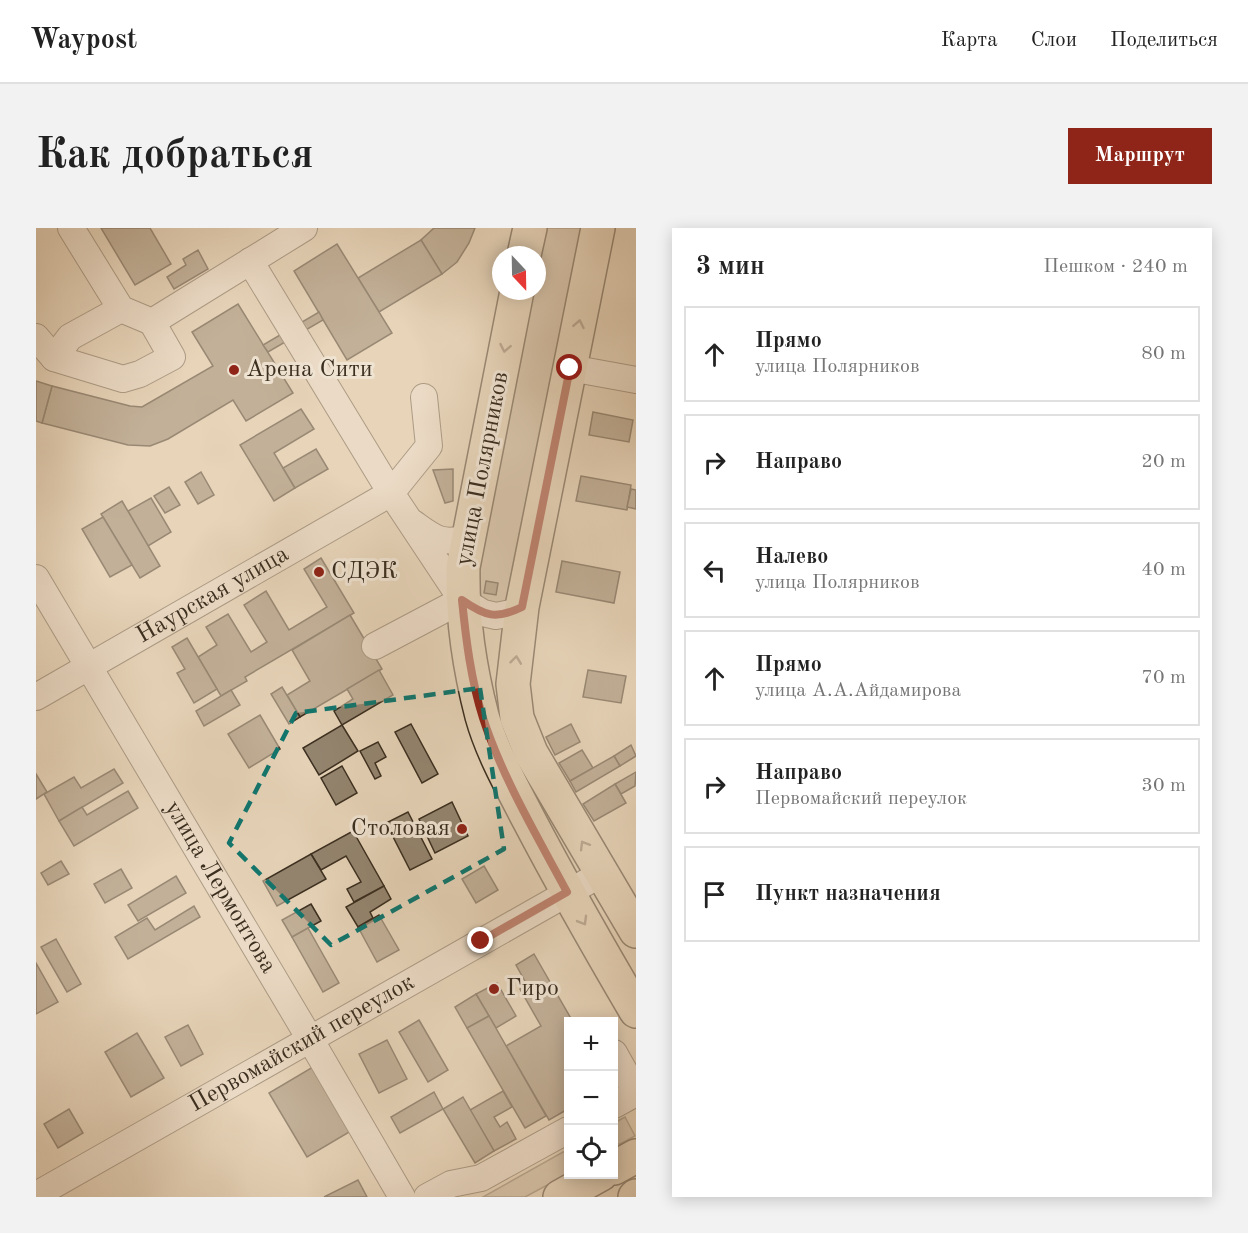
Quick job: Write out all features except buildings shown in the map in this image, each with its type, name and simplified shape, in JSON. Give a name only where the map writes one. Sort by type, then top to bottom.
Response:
[{"type":"main road","points":[[526,246],[530,228]]},
{"type":"main road","points":[[598,228],[522,607],[513,684],[516,718],[531,753],[636,931]]},
{"type":"main road","name":"улица Полярников","points":[[515,300],[463,567],[462,600],[468,651],[483,718],[509,781],[567,892],[636,1011]]},
{"type":"main road","points":[[618,1166],[636,1156]]},
{"type":"main road","points":[[560,1197],[592,1179]]},
{"type":"street","points":[[36,337],[54,358],[123,379],[140,374],[172,357],[152,322],[121,309],[71,228]]},
{"type":"street","points":[[152,322],[304,228]]},
{"type":"street","points":[[250,261],[391,493],[462,600],[483,613],[496,616],[511,613],[522,607]]},
{"type":"street","points":[[54,358],[70,338],[121,309]]},
{"type":"street","points":[[570,368],[636,380]]},
{"type":"street","points":[[391,493],[429,446],[424,397]]},
{"type":"street","name":"Наурская улица","points":[[36,697],[391,493]]},
{"type":"street","points":[[408,519],[433,538],[452,542],[467,538]]},
{"type":"street","name":"улица Лермонтова","points":[[36,578],[402,1197]]},
{"type":"street","points":[[375,646],[462,600]]},
{"type":"street","name":"Первомайский переулок","points":[[41,1189],[601,873]]},
{"type":"street","points":[[618,1060],[636,1093],[618,1104]]},
{"type":"street","points":[[427,1197],[451,1184],[481,1178],[564,1132]]},
{"type":"highlighted area","points":[[480,688],[504,849],[331,945],[229,843],[296,713]]},
{"type":"shaded area","points":[[542,228],[584,228],[509,600],[505,605],[478,604],[473,577],[527,300],[546,300],[546,246],[539,246]]},
{"type":"shaded area","points":[[625,1117],[635,1136],[620,1144],[618,1144],[618,1121]]},
{"type":"shaded area","points":[[564,1152],[564,1176],[525,1197],[483,1197]]},
{"type":"place","name":"Арена Сити","points":[[234,370]]},
{"type":"place","name":"СДЭК","points":[[319,572]]},
{"type":"place","name":"Столовая","points":[[462,829]]},
{"type":"place","name":"Гиро","points":[[494,989]]},
{"type":"route","points":[[481,941],[567,892],[509,781],[483,718],[468,651],[462,600],[483,613],[496,616],[511,613],[522,607],[570,368]]}]
